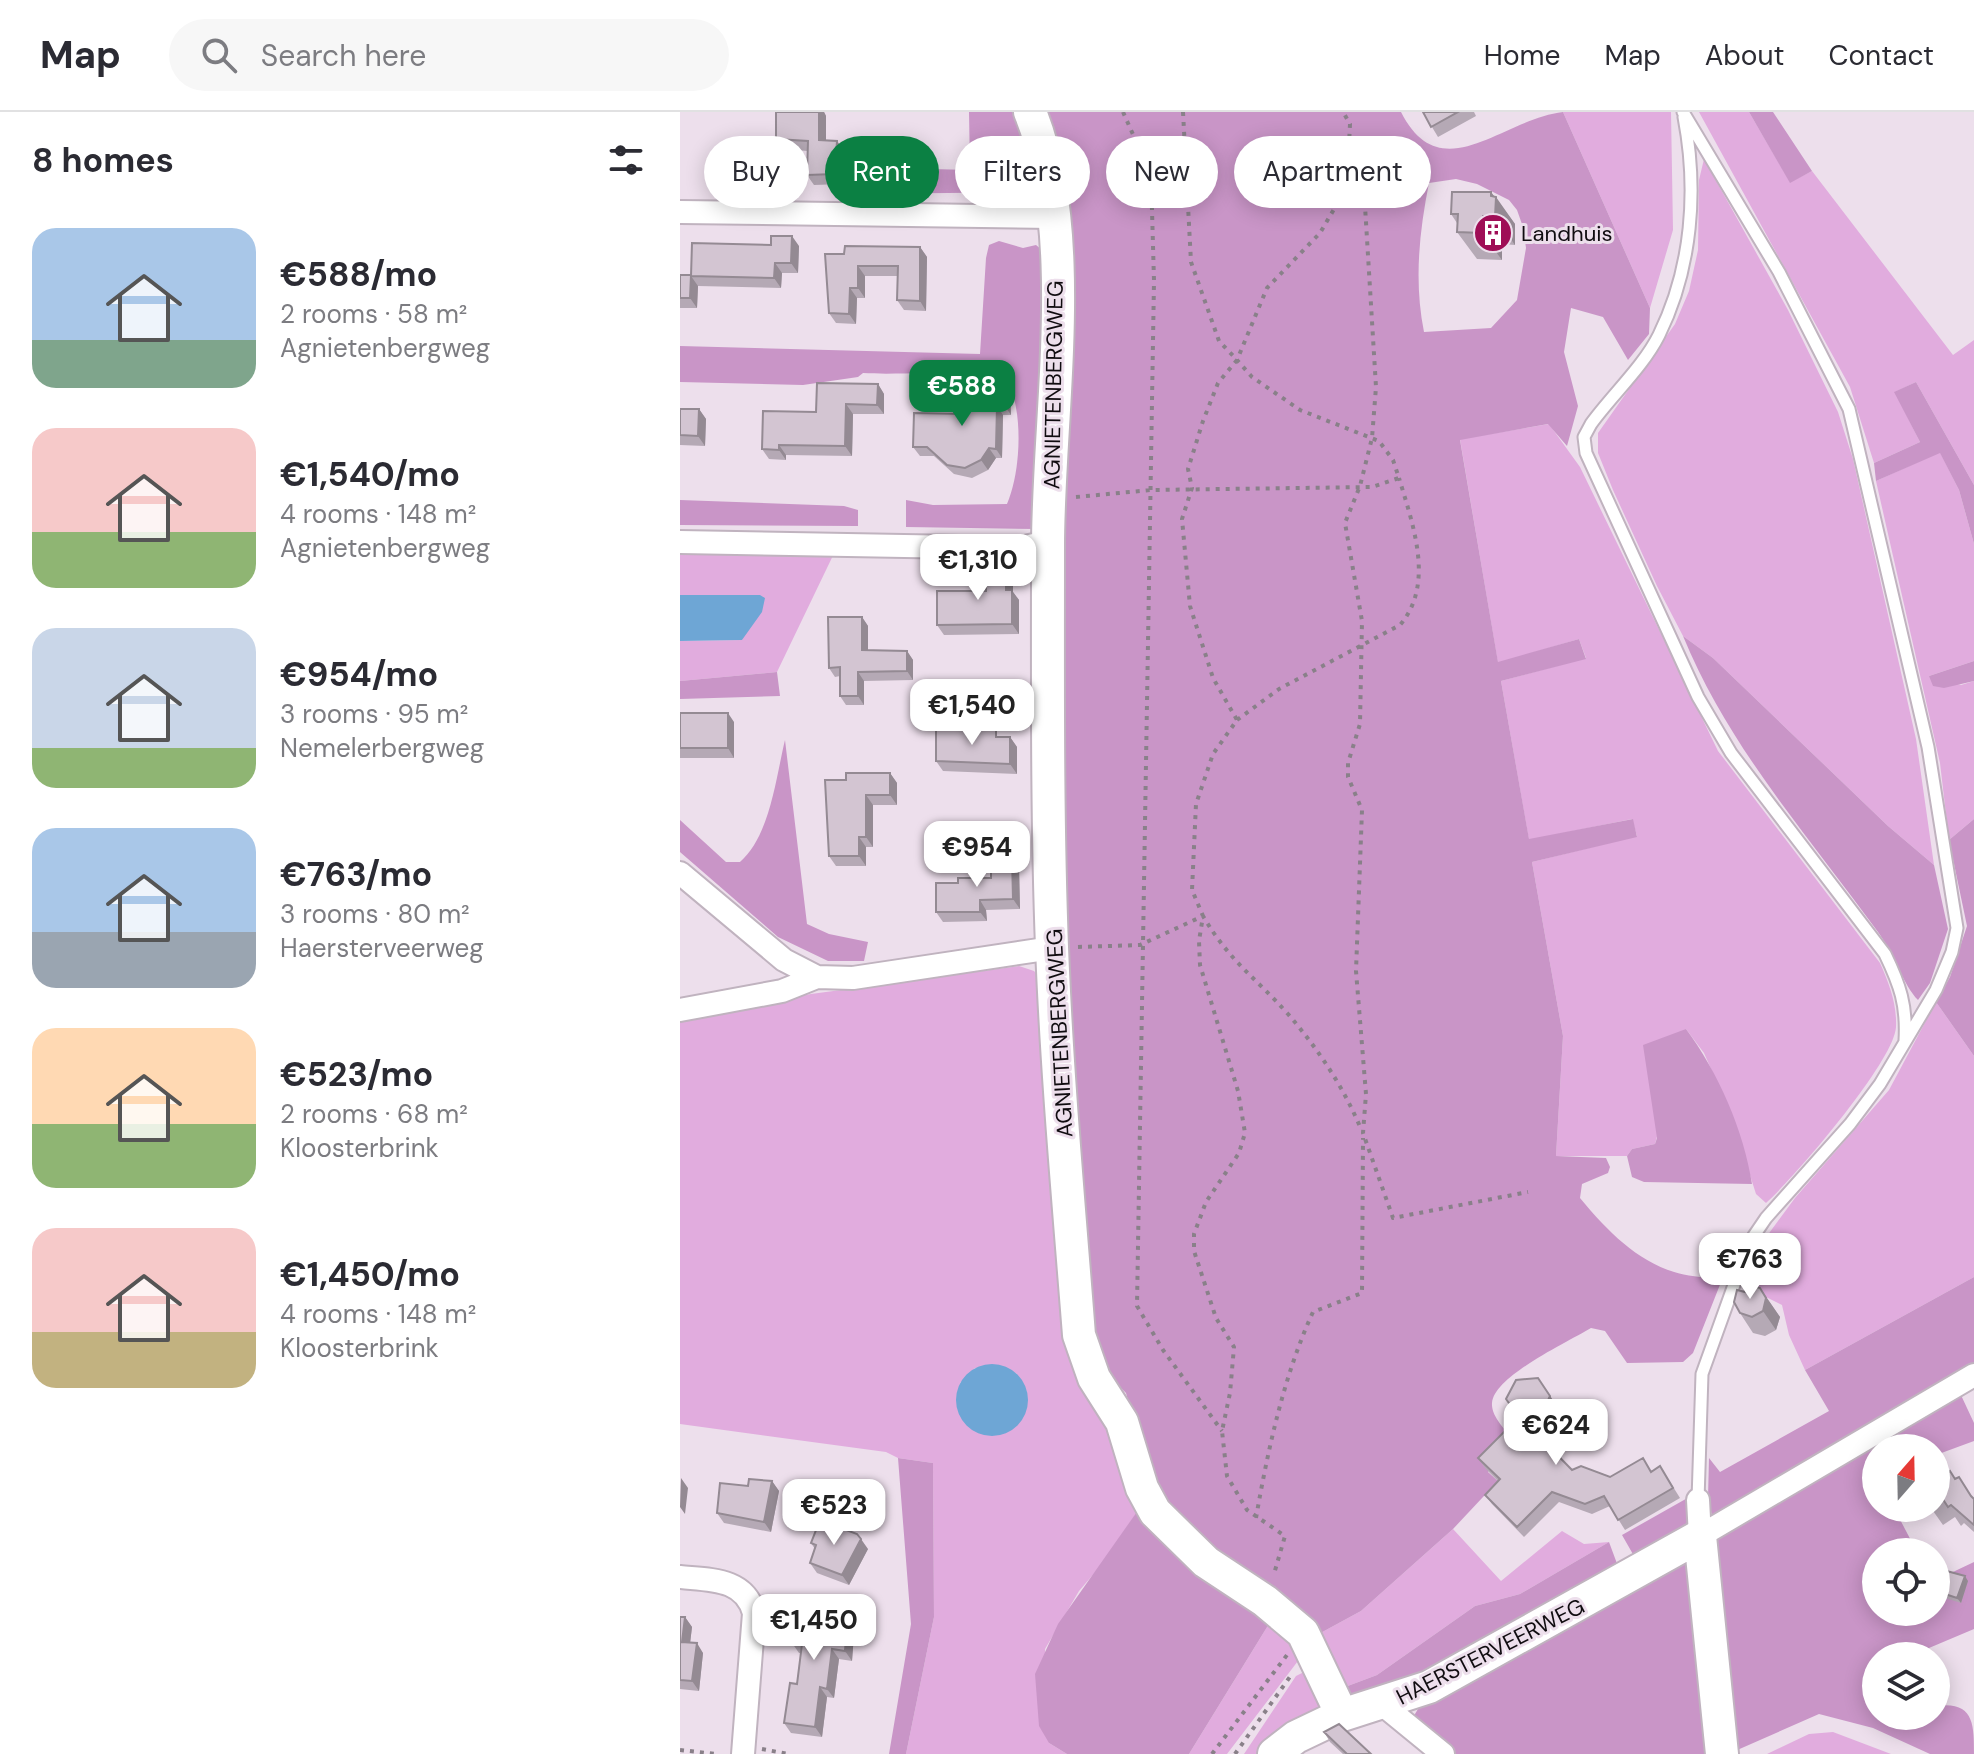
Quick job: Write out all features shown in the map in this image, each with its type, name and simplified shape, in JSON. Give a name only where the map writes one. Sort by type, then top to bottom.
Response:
[{"type":"street","name":"AGNIETENBERGWEG","points":[[1030,112],[1043,145],[1054,217],[1055,385],[1048,542],[1052,948],[1079,1335],[1084,1356],[1122,1422],[1137,1474],[1155,1512],[1206,1562],[1265,1601],[1312,1648],[1342,1715]]},
{"type":"street","points":[[680,212],[1054,217]]},
{"type":"street","points":[[680,542],[1020,548],[1048,542]]},
{"type":"street","points":[[680,873],[784,960],[817,977]]},
{"type":"street","points":[[680,1010],[782,991],[817,977],[853,978],[1052,948]]},
{"type":"street","name":"HAERSTERVEERWEG","points":[[1274,1754],[1296,1737],[1342,1715],[1383,1705],[1429,1687],[1700,1536],[1974,1375]]},
{"type":"street","points":[[1698,1500],[1722,1754]]},
{"type":"street","points":[[680,1577],[734,1585],[751,1602],[754,1613],[743,1754]]},
{"type":"street","points":[[1383,1705],[1443,1754]]},
{"type":"lane","points":[[1683,112],[1779,272],[1849,409],[1928,747],[1957,928],[1952,952],[1920,1018],[1880,1084],[1850,1124],[1766,1218],[1749,1243],[1702,1374],[1698,1500]]},
{"type":"lane","points":[[1683,112],[1689,145],[1690,191],[1690,228],[1683,266],[1658,337],[1591,424],[1584,437],[1586,453],[1698,697],[1731,753],[1885,954],[1903,991],[1907,1010],[1905,1040]]},
{"type":"path","points":[[1123,112],[1151,175],[1151,490],[1140,945],[1137,1306],[1163,1350],[1222,1431]]},
{"type":"path","points":[[1183,112],[1191,262],[1219,341],[1252,377],[1300,410],[1372,438],[1387,449],[1399,478],[1418,561],[1417,601],[1400,625],[1279,689],[1237,720],[1213,754],[1196,804],[1192,890],[1224,951],[1287,1013],[1327,1063],[1363,1133],[1393,1218],[1528,1192]]},
{"type":"path","points":[[1343,112],[1350,124],[1350,136]]},
{"type":"path","points":[[1237,720],[1213,678],[1190,606],[1182,519],[1192,488],[1188,469],[1218,383],[1237,360],[1267,288],[1320,233],[1336,208]]},
{"type":"path","points":[[1256,1518],[1264,1474],[1299,1342],[1313,1312],[1362,1293],[1366,1094],[1356,971],[1362,810],[1348,777],[1348,763],[1360,724],[1361,644],[1359,588],[1345,523],[1360,486],[1372,438],[1376,387],[1365,208]]},
{"type":"path","points":[[1050,499],[1192,488],[1372,487],[1399,478]]},
{"type":"path","points":[[1052,948],[1140,945],[1203,916]]},
{"type":"path","points":[[1203,916],[1199,941],[1200,965],[1245,1120],[1239,1153],[1206,1202],[1194,1234],[1194,1251],[1210,1302],[1234,1347],[1230,1393],[1222,1431],[1227,1476],[1237,1497],[1256,1518],[1285,1536],[1265,1601]]},
{"type":"path","points":[[1212,1754],[1272,1670],[1312,1648]]},
{"type":"path","points":[[1235,1754],[1312,1648]]},
{"type":"path","points":[[680,1750],[716,1754]]},
{"type":"shaded area","points":[[969,112],[1021,112],[1026,136],[969,136]]},
{"type":"shaded area","points":[[1042,112],[1401,112],[1419,136],[1234,136],[1234,208],[1425,208],[1419,258],[1419,295],[1424,332],[1491,328],[1517,300],[1526,248],[1517,210],[1509,200],[1477,184],[1456,179],[1431,183],[1431,144],[1454,149],[1540,117],[1563,112],[1650,308],[1649,334],[1628,360],[1603,317],[1571,308],[1564,352],[1578,406],[1567,446],[1548,424],[1460,440],[1498,662],[1579,639],[1586,659],[1501,681],[1529,839],[1633,819],[1637,837],[1532,862],[1563,1036],[1556,1156],[1606,1158],[1610,1167],[1608,1173],[1582,1184],[1580,1198],[1610,1231],[1642,1257],[1679,1273],[1723,1277],[1693,1353],[1683,1362],[1627,1363],[1605,1331],[1591,1328],[1518,1371],[1505,1382],[1496,1393],[1492,1408],[1514,1441],[1488,1472],[1498,1481],[1453,1529],[1361,1611],[1315,1636],[1183,1529],[1148,1476],[1126,1393],[1108,1375],[1095,1350],[1072,1128],[1045,208],[1090,208],[1090,136],[1043,136]]},
{"type":"shaded area","points":[[1563,112],[1671,112],[1673,230],[1650,308]]},
{"type":"shaded area","points":[[1699,112],[1749,112],[1790,182],[1812,171],[1953,355],[1974,340],[1974,485],[1916,382],[1895,392],[1920,442],[1874,463],[1850,387]]},
{"type":"shaded area","points":[[1749,112],[1773,112],[1812,171],[1790,183]]},
{"type":"shaded area","points":[[1704,159],[1788,310],[1838,412],[1853,459],[1916,739],[1934,865],[1888,826],[1713,658],[1683,636],[1657,586],[1598,453],[1598,433],[1675,324],[1689,291],[1698,250],[1699,180]]},
{"type":"shaded area","points":[[939,169],[955,170],[955,193],[939,193]]},
{"type":"shaded area","points":[[999,241],[1023,248],[1036,245],[1042,250],[1036,529],[906,527],[906,500],[933,505],[1007,504],[1017,463],[1017,416],[1011,389],[996,382],[959,375],[863,373],[858,377],[803,385],[680,382],[680,346],[980,354],[986,258],[989,245]]},
{"type":"shaded area","points":[[1916,382],[1974,485],[1974,544],[1959,490],[1940,453],[1876,481],[1874,463],[1920,442],[1894,392]]},
{"type":"shaded area","points":[[1549,424],[1580,467],[1718,751],[1880,963],[1892,994],[1896,1027],[1879,1066],[1819,1146],[1766,1203],[1756,1194],[1730,1112],[1704,1053],[1686,1029],[1655,1144],[1632,1149],[1627,1156],[1556,1156],[1563,1036],[1532,862],[1637,836],[1632,819],[1529,840],[1501,681],[1586,658],[1579,639],[1498,663],[1460,439]]},
{"type":"shaded area","points":[[1940,452],[1959,490],[1974,544],[1974,661],[1929,676],[1961,685],[1974,681],[1974,819],[1949,840],[1940,763],[1876,481]]},
{"type":"shaded area","points":[[680,500],[844,506],[858,510],[858,526],[680,525]]},
{"type":"shaded area","points":[[680,541],[839,543],[777,672],[680,681],[680,641],[742,640],[759,595],[680,595]]},
{"type":"shaded area","points":[[1683,636],[1713,658],[1888,826],[1934,865],[1948,929],[1930,983],[1918,1000],[1878,932],[1746,753],[1702,677]]},
{"type":"shaded area","points":[[1974,661],[1974,681],[1944,688],[1933,686],[1929,676]]},
{"type":"shaded area","points":[[777,672],[780,696],[680,699],[680,681]]},
{"type":"shaded area","points":[[785,740],[807,924],[829,934],[868,942],[864,961],[828,961],[778,937],[680,852],[680,820],[726,862],[740,862],[750,851],[765,822]]},
{"type":"shaded area","points":[[1974,819],[1974,1056],[1936,1002],[1950,977],[1967,926],[1949,840]]},
{"type":"shaded area","points":[[1019,966],[1034,971],[1041,979],[1109,1417],[1141,1506],[1103,1563],[1079,1591],[1045,1649],[1049,1743],[1067,1754],[906,1754],[934,1617],[933,1463],[898,1458],[886,1452],[680,1424],[680,1018],[811,994]],"holes":[[[975,1368],[1016,1373],[1027,1392],[960,1383]]]},
{"type":"shaded area","points":[[1936,1002],[1974,1056],[1974,1277],[1805,1370],[1789,1335],[1782,1305],[1754,1291],[1747,1281],[1767,1236],[1795,1198],[1889,1090]]},
{"type":"shaded area","points":[[1686,1029],[1709,1064],[1728,1103],[1743,1143],[1752,1184],[1644,1182],[1632,1177],[1627,1156],[1632,1149],[1655,1144],[1657,1138],[1643,1045]]},
{"type":"shaded area","points":[[1974,1277],[1974,1368],[1712,1516],[1708,1498],[1709,1458],[1720,1472],[1829,1411],[1805,1370]]},
{"type":"shaded area","points":[[1960,1393],[1974,1423],[1974,1441],[1950,1450],[1950,1434],[1890,1434]]},
{"type":"shaded area","points":[[1862,1451],[1862,1522],[1901,1522],[1910,1538],[1862,1538],[1862,1626],[1950,1626],[1950,1573],[1974,1562],[1974,1629],[1943,1642],[1862,1642],[1862,1725],[1819,1714],[1735,1751],[1715,1537]]},
{"type":"shaded area","points":[[898,1458],[933,1463],[934,1617],[906,1754],[889,1754],[911,1624]]},
{"type":"shaded area","points":[[1691,1496],[1693,1527],[1634,1556],[1622,1535]]},
{"type":"shaded area","points":[[1141,1506],[1272,1619],[1189,1754],[1067,1754],[1049,1743],[1039,1726],[1035,1674],[1058,1624]]},
{"type":"shaded area","points":[[1453,1529],[1501,1581],[1562,1531],[1584,1544],[1609,1542],[1520,1594],[1475,1606],[1377,1675],[1337,1690],[1315,1636],[1361,1611]]},
{"type":"shaded area","points":[[1609,1542],[1619,1569],[1530,1627],[1354,1703],[1337,1690],[1377,1675],[1475,1606],[1520,1594]]},
{"type":"shaded area","points":[[1681,1559],[1697,1570],[1712,1754],[1454,1754],[1415,1722],[1415,1714],[1424,1699]]},
{"type":"shaded area","points":[[1272,1619],[1301,1657],[1227,1754],[1189,1754]]},
{"type":"shaded area","points":[[1304,1672],[1321,1705],[1317,1713],[1264,1754],[1244,1754],[1296,1676]]},
{"type":"shaded area","points":[[1950,1705],[1965,1711],[1972,1724],[1974,1754],[1930,1754],[1877,1730],[1950,1730]]},
{"type":"shaded area","points":[[1833,1732],[1891,1754],[1767,1754],[1809,1734]]},
{"type":"water","points":[[680,595],[760,595],[765,598],[762,612],[742,640],[680,641]]},
{"type":"water","points":[[992,1364],[1012,1370],[1022,1380],[1028,1400],[1022,1420],[1012,1430],[992,1436],[972,1430],[962,1420],[956,1400],[962,1380],[972,1370]]},
{"type":"building","points":[[776,112],[819,112],[819,140],[825,140],[825,174],[809,175],[809,136],[776,136]]},
{"type":"building","points":[[1423,112],[1458,112],[1431,127]]},
{"type":"building","points":[[1452,192],[1491,192],[1491,196],[1496,197],[1495,217],[1483,216],[1482,233],[1457,232],[1458,214],[1451,214]]},
{"type":"building","points":[[771,236],[792,236],[791,263],[775,263],[774,278],[691,276],[692,243],[771,245]]},
{"type":"building","points":[[845,246],[920,247],[920,301],[897,300],[898,266],[858,266],[858,288],[850,288],[849,314],[829,313],[825,254],[844,254]]},
{"type":"building","points":[[680,275],[691,275],[690,298],[680,298]]},
{"type":"building","points":[[817,383],[878,384],[877,405],[846,404],[845,446],[779,445],[779,450],[762,449],[763,411],[816,412]]},
{"type":"building","points":[[964,386],[1003,387],[1005,406],[997,406],[996,449],[989,448],[981,460],[965,468],[947,465],[927,447],[913,447],[914,413],[964,414]]},
{"type":"building","points":[[680,409],[699,409],[698,436],[680,435]]},
{"type":"building","points":[[986,561],[1006,562],[1006,590],[1012,590],[1012,624],[937,625],[937,591],[986,591]]},
{"type":"building","points":[[828,617],[862,617],[862,650],[907,651],[907,671],[858,672],[858,696],[840,696],[840,667],[829,668]]},
{"type":"building","points":[[1019,682],[1019,707],[998,707],[998,683]]},
{"type":"building","points":[[680,713],[728,713],[728,748],[680,748]]},
{"type":"building","points":[[936,730],[996,730],[996,737],[1010,737],[1010,764],[936,761]]},
{"type":"building","points":[[846,773],[890,773],[890,795],[866,795],[866,837],[859,837],[859,856],[829,856],[825,780],[846,780]]},
{"type":"building","points":[[991,857],[1012,857],[1013,899],[980,900],[980,912],[936,912],[936,883],[958,883],[958,878],[991,878]]},
{"type":"building","points":[[1748,1284],[1760,1288],[1766,1298],[1763,1311],[1752,1317],[1740,1313],[1734,1302],[1737,1290],[1745,1292]]},
{"type":"building","points":[[1538,1378],[1550,1396],[1534,1431],[1572,1470],[1581,1466],[1610,1477],[1643,1458],[1651,1472],[1660,1466],[1673,1488],[1618,1520],[1604,1496],[1585,1504],[1552,1492],[1517,1527],[1485,1495],[1500,1479],[1478,1458],[1519,1417],[1506,1399],[1516,1380]]},
{"type":"building","points":[[1950,1471],[1955,1479],[1959,1477],[1974,1499],[1974,1525],[1951,1505]]},
{"type":"building","points":[[749,1479],[772,1481],[764,1522],[717,1513],[720,1483],[748,1486]]},
{"type":"building","points":[[820,1520],[857,1534],[861,1539],[842,1575],[810,1563],[816,1545],[811,1543]]},
{"type":"building","points":[[1950,1572],[1965,1576],[1957,1598],[1950,1596]]},
{"type":"building","points":[[819,1607],[848,1611],[845,1651],[832,1649],[827,1689],[820,1687],[815,1727],[784,1723],[790,1683],[797,1684],[802,1644],[792,1643],[796,1616],[817,1619]]},
{"type":"building","points":[[680,1617],[685,1617],[682,1642],[697,1643],[692,1681],[680,1680]]},
{"type":"building","points":[[1339,1724],[1371,1754],[1347,1754],[1324,1732]]},
{"type":"place","name":"Landhuis","points":[[1493,233]]}]
